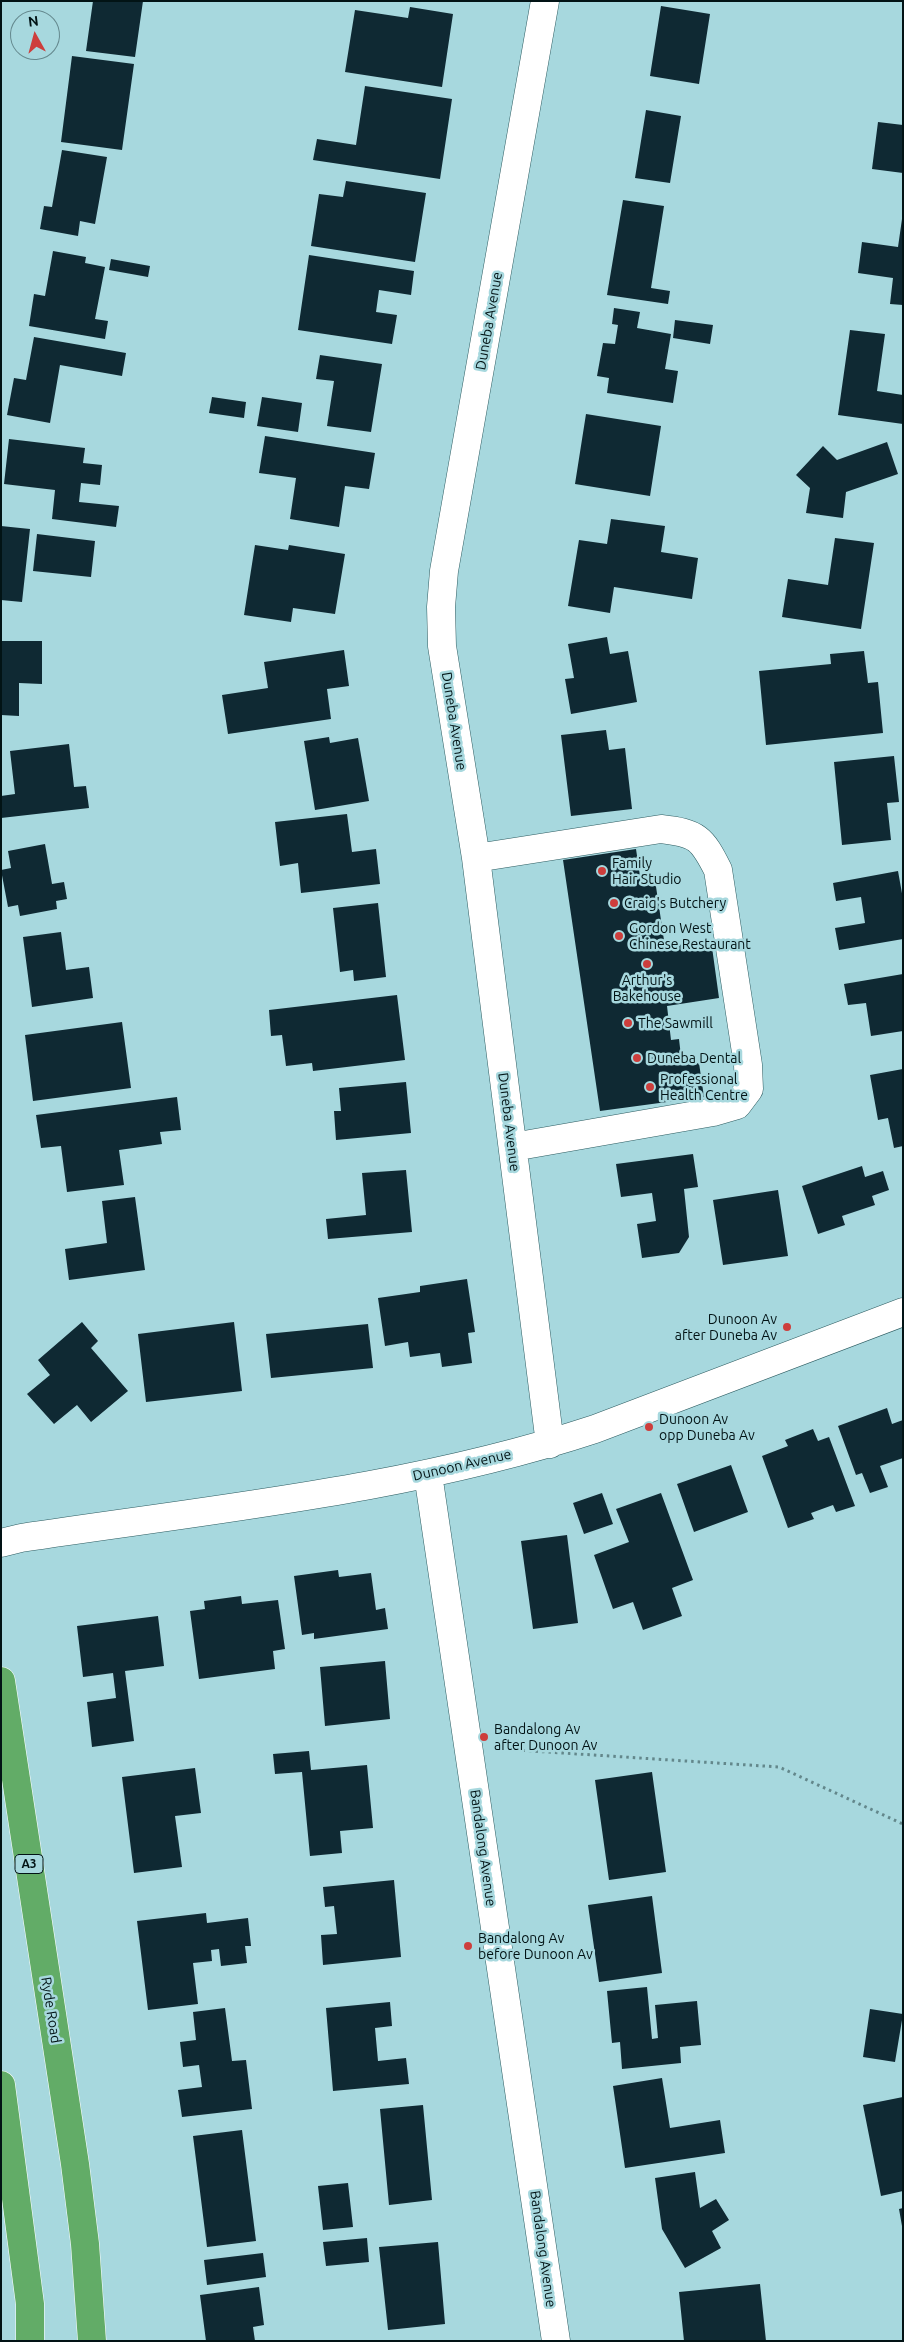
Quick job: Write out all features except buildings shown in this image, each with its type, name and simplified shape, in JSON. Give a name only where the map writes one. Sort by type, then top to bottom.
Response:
[{"type":"highway","name":"Ryde Road","points":[[1,1681],[75,2164],[92,2341]]},
{"type":"highway","points":[[1,2085],[30,2304],[30,2341]]},
{"type":"street","name":"Duneba Avenue","points":[[545,1],[448,552],[441,607],[442,646],[476,858],[550,1444]]},
{"type":"street","points":[[476,858],[661,829],[687,832],[707,848],[718,870],[748,1065],[749,1089],[736,1105],[713,1112],[513,1147]]},
{"type":"street","name":"Dunoon Avenue","points":[[1,1543],[21,1538],[291,1498],[428,1474],[550,1444],[595,1429],[903,1312]]},
{"type":"street","name":"Bandalong Avenue","points":[[428,1474],[556,2341]]},
{"type":"path","points":[[516,1750],[779,1767],[903,1824]]},
{"type":"place","name":"Family Hair Studio","points":[[602,871]]},
{"type":"place","name":"Craig's Butchery","points":[[614,903]]},
{"type":"place","name":"Gordon West Chinese Restaurant","points":[[619,936]]},
{"type":"place","name":"Arthur's Bakehouse","points":[[647,964]]},
{"type":"place","name":"The Sawmill","points":[[628,1023]]},
{"type":"place","name":"Duneba Dental","points":[[637,1058]]},
{"type":"place","name":"Professional Health Centre","points":[[650,1087]]},
{"type":"place","name":"Dunoon Av after Duneba Av","points":[[787,1327]]},
{"type":"place","name":"Dunoon Av opp Duneba Av","points":[[649,1427]]},
{"type":"place","name":"Bandalong Av after Dunoon Av","points":[[484,1737]]},
{"type":"place","name":"Bandalong Av before Dunoon Av","points":[[468,1946]]}]
